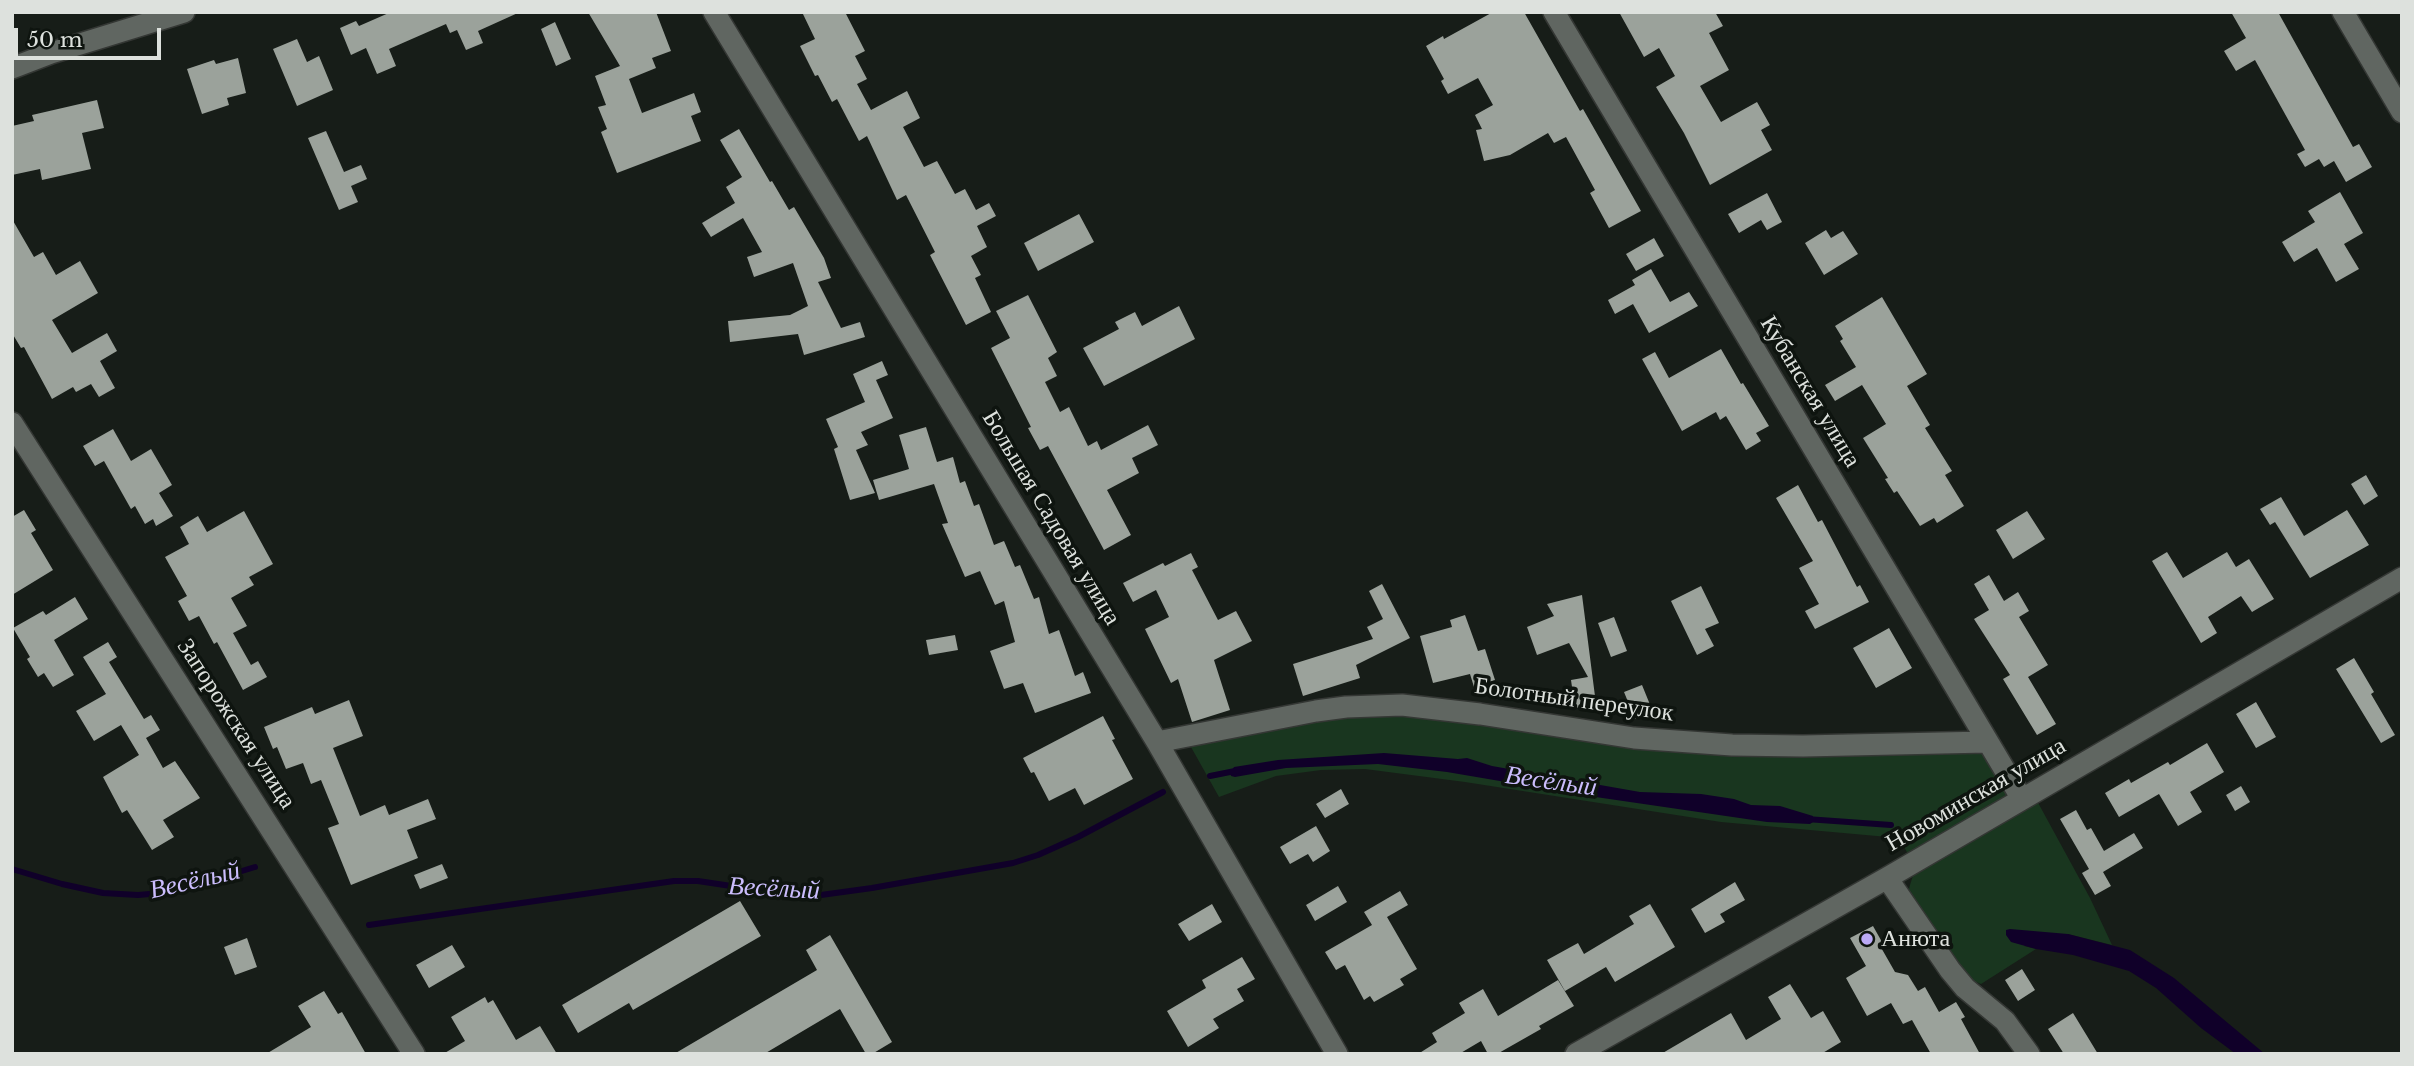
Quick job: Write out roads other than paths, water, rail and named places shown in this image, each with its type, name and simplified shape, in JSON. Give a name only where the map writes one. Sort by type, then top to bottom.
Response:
[{"type":"street","points":[[12,68],[51,53],[184,12]]},
{"type":"street","name":"Большая Садовая улица","points":[[714,12],[1157,742],[1337,1054]]},
{"type":"street","name":"Кубанская улица","points":[[1554,12],[2022,799]]},
{"type":"street","points":[[2343,12],[2402,112]]},
{"type":"street","name":"Запорожская улица","points":[[12,423],[414,1054]]},
{"type":"street","name":"Новоминская улица","points":[[1576,1054],[2402,578]]},
{"type":"street","name":"Болотный переулок","points":[[1157,742],[1316,711],[1402,705],[1634,738],[1707,743],[1803,746],[1987,743]]},
{"type":"street","points":[[1887,877],[1950,970],[1965,988],[2005,1021],[2029,1054]]},
{"type":"water","points":[[1384,753],[1467,758],[1492,766],[1640,792],[1701,794],[1734,799],[1751,805],[1780,806],[1813,816],[1813,822],[1767,822],[1447,772],[1378,764],[1286,768],[1235,777],[1230,773],[1234,767],[1278,760]]},
{"type":"water","points":[[2006,930],[2068,934],[2130,950],[2174,978],[2265,1054],[2236,1054],[2201,1028],[2156,988],[2129,971],[2073,955],[2011,942],[2006,935]]},
{"type":"waterway","name":"Весёлый","points":[[1210,776],[1240,770]]},
{"type":"waterway","name":"Весёлый","points":[[369,925],[674,881],[698,881],[791,895],[821,895],[872,888],[1013,863],[1038,855],[1163,792]]},
{"type":"waterway","name":"Весёлый","points":[[1806,819],[1891,825]]},
{"type":"waterway","name":"Весёлый","points":[[12,869],[103,893],[138,895],[173,892],[255,867]]},
{"type":"place","name":"Анюта","points":[[1867,939]]}]
